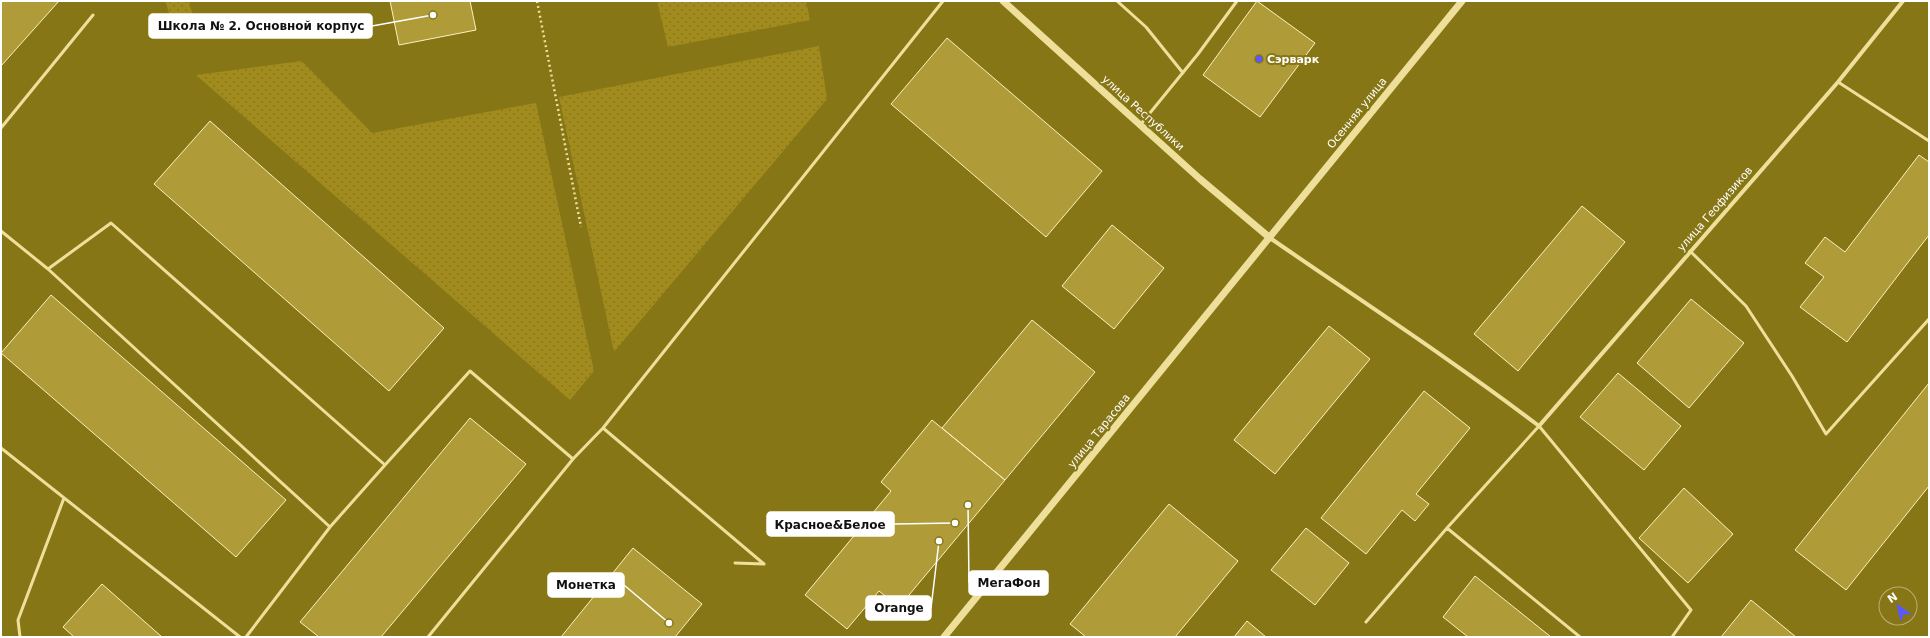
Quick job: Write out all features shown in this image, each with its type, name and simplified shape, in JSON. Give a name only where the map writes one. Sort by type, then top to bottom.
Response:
[{"type":"street","name":"улица Республики","points":[[1003,1],[1200,180],[1270,238]]},
{"type":"street","name":"Осенняя улица","points":[[1270,238],[1462,1]]},
{"type":"street","name":"улица Геофизиков","points":[[1539,426],[1838,82],[1903,1]]},
{"type":"street","points":[[1270,238],[1502,397],[1539,426]]},
{"type":"street","name":"улица Тарасова","points":[[944,637],[1270,238]]},
{"type":"lane","points":[[428,637],[573,460],[603,428],[943,1]]},
{"type":"lane","points":[[1117,1],[1146,27],[1183,73]]},
{"type":"lane","points":[[1140,125],[1183,73],[1237,1]]},
{"type":"lane","points":[[1,128],[93,15]]},
{"type":"lane","points":[[1838,82],[1929,141]]},
{"type":"lane","points":[[48,269],[111,223],[385,465]]},
{"type":"lane","points":[[1,231],[48,269],[330,527]]},
{"type":"lane","points":[[1690,252],[1746,306],[1792,376],[1826,434],[1929,319]]},
{"type":"lane","points":[[246,637],[330,527],[470,371],[573,460]]},
{"type":"lane","points":[[1366,622],[1539,426],[1691,610],[1672,637]]},
{"type":"lane","points":[[603,428],[764,564],[735,563]]},
{"type":"lane","points":[[1,448],[240,637]]},
{"type":"lane","points":[[20,637],[18,620],[64,498]]},
{"type":"lane","points":[[1448,528],[1580,637]]},
{"type":"path","points":[[537,1],[581,227]]},
{"type":"shaded area","points":[[165,1],[189,1],[194,20],[174,28]]},
{"type":"shaded area","points":[[657,1],[806,1],[810,20],[668,47]]},
{"type":"shaded area","points":[[819,46],[827,99],[614,352],[559,97]]},
{"type":"shaded area","points":[[302,61],[372,133],[536,103],[594,371],[570,400],[196,75]]},
{"type":"building","points":[[1,1],[59,1],[1,66]]},
{"type":"building","points":[[390,1],[470,1],[476,30],[399,45]]},
{"type":"building","name":"Сэрварк","points":[[1257,1],[1315,43],[1260,117],[1203,75]]},
{"type":"building","points":[[947,38],[1102,171],[1046,237],[891,104]]},
{"type":"building","points":[[210,121],[444,328],[389,391],[154,184]]},
{"type":"building","points":[[1919,155],[1929,162],[1929,235],[1847,342],[1800,307],[1824,277],[1805,263],[1825,237],[1845,252]]},
{"type":"building","points":[[1582,206],[1625,242],[1518,371],[1474,334]]},
{"type":"building","points":[[1112,225],[1164,268],[1114,329],[1062,286]]},
{"type":"building","points":[[51,295],[286,500],[236,557],[1,353]]},
{"type":"building","points":[[1691,299],[1744,343],[1689,408],[1637,363]]},
{"type":"building","points":[[1032,320],[1095,372],[1005,480],[942,428]]},
{"type":"building","points":[[1329,326],[1370,359],[1275,474],[1234,440]]},
{"type":"building","points":[[1618,373],[1681,426],[1644,470],[1580,417]]},
{"type":"building","points":[[1929,383],[1929,486],[1846,590],[1795,550]]},
{"type":"building","points":[[1424,391],[1470,428],[1416,494],[1429,504],[1415,521],[1402,510],[1366,554],[1321,518]]},
{"type":"building","points":[[470,418],[526,464],[381,637],[319,637],[300,622]]},
{"type":"building","points":[[932,420],[1005,480],[899,607],[879,591],[847,629],[805,595],[891,491],[881,482]]},
{"type":"building","points":[[1684,488],[1733,534],[1688,583],[1639,538]]},
{"type":"building","points":[[1169,504],[1238,561],[1175,637],[1086,637],[1070,624]]},
{"type":"building","points":[[1306,528],[1349,563],[1315,605],[1271,570]]},
{"type":"building","points":[[633,548],[702,604],[675,637],[561,637]]},
{"type":"building","points":[[1475,576],[1551,637],[1468,637],[1443,617]]},
{"type":"building","points":[[102,584],[162,637],[74,637],[63,627]]},
{"type":"building","points":[[1751,600],[1796,637],[1721,637]]},
{"type":"building","points":[[1247,621],[1266,637],[1234,637]]},
{"type":"place","name":"Школа № 2. Основной корпус","points":[[433,15]]},
{"type":"place","name":"Сэрварк","points":[[1259,59]]},
{"type":"place","name":"МегаФон","points":[[968,505]]},
{"type":"place","name":"Красное&Белое","points":[[955,523]]},
{"type":"place","name":"Orange","points":[[939,541]]},
{"type":"place","name":"Монетка","points":[[669,623]]}]
